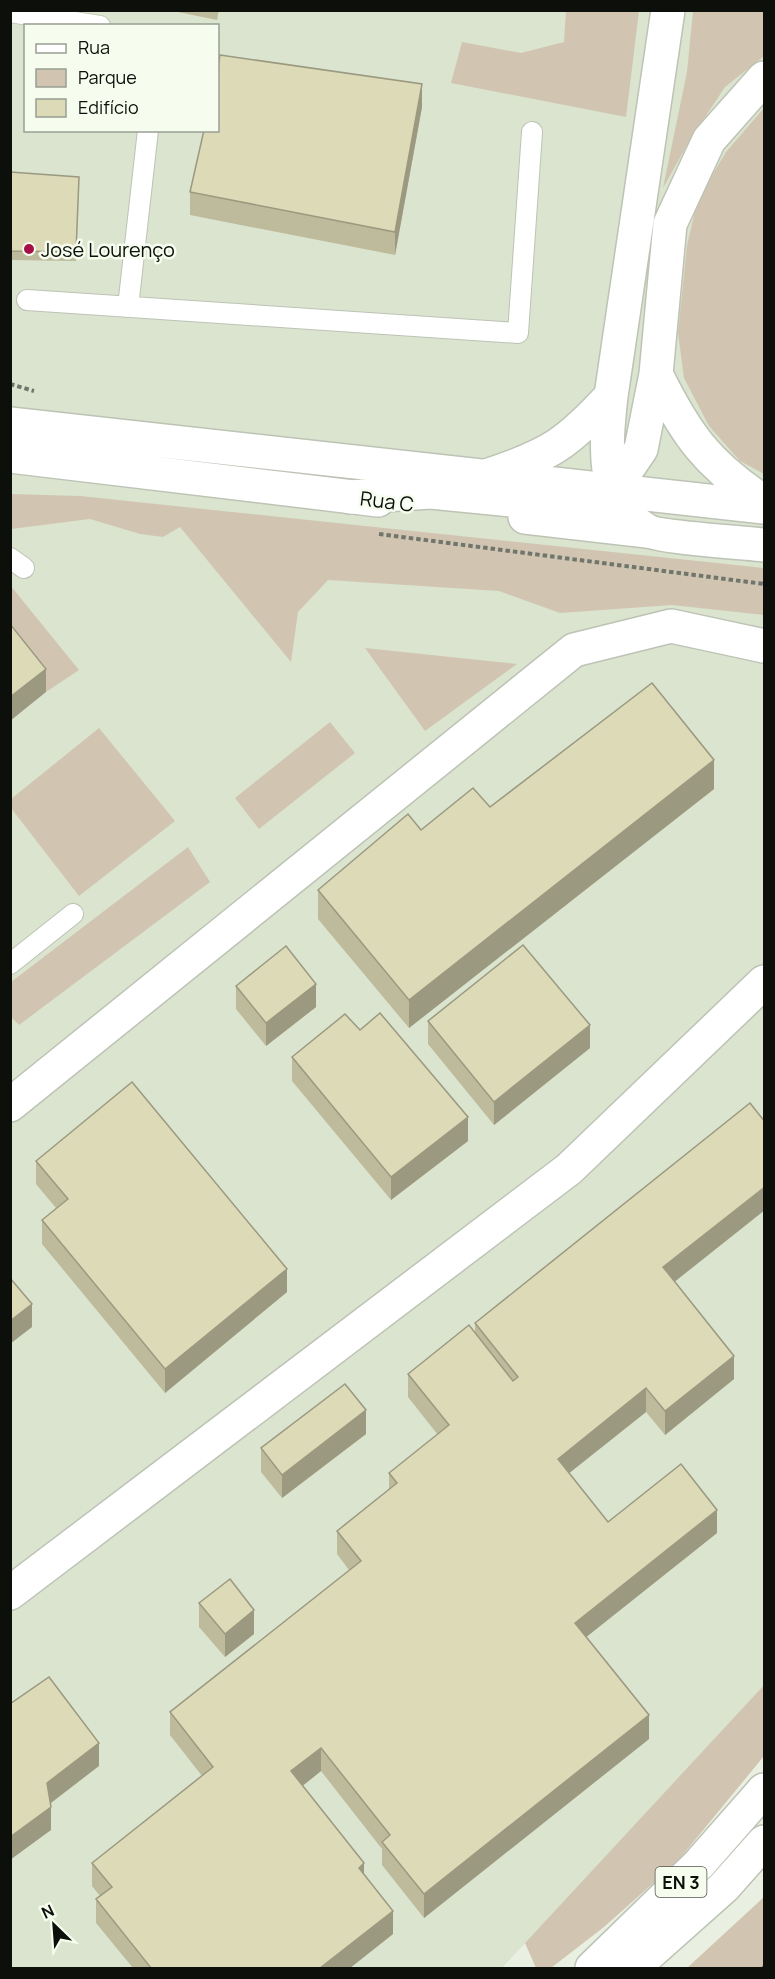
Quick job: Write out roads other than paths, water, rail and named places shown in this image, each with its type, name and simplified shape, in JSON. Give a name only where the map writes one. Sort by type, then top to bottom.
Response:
[{"type":"street","points":[[647,531],[624,510],[613,490],[606,446],[611,396],[668,10]]},
{"type":"street","points":[[350,497],[431,492],[570,506],[595,500],[613,490],[641,449],[656,374],[670,224],[709,140],[765,78]]},
{"type":"street","points":[[656,374],[678,418],[698,445],[728,478],[765,502]]},
{"type":"street","points":[[489,475],[531,461],[565,442],[611,396]]},
{"type":"street","name":"Rua C","points":[[11,424],[765,507]]},
{"type":"street","name":"Rua C","points":[[10,456],[765,545]]},
{"type":"street","points":[[10,1105],[574,650],[671,626],[765,646]]},
{"type":"street","points":[[10,1593],[570,1169],[765,982]]},
{"type":"street","name":"EN 3","points":[[592,1968],[699,1864],[765,1790]]},
{"type":"street","name":"EN 3","points":[[633,1968],[723,1887],[765,1842]]},
{"type":"lane","points":[[10,12],[87,24]]},
{"type":"lane","points":[[128,307],[148,132]]},
{"type":"lane","points":[[27,300],[518,333],[532,132]]},
{"type":"lane","points":[[10,964],[73,914]]},
{"type":"place","name":"José Lourenço","points":[[29,249]]}]
